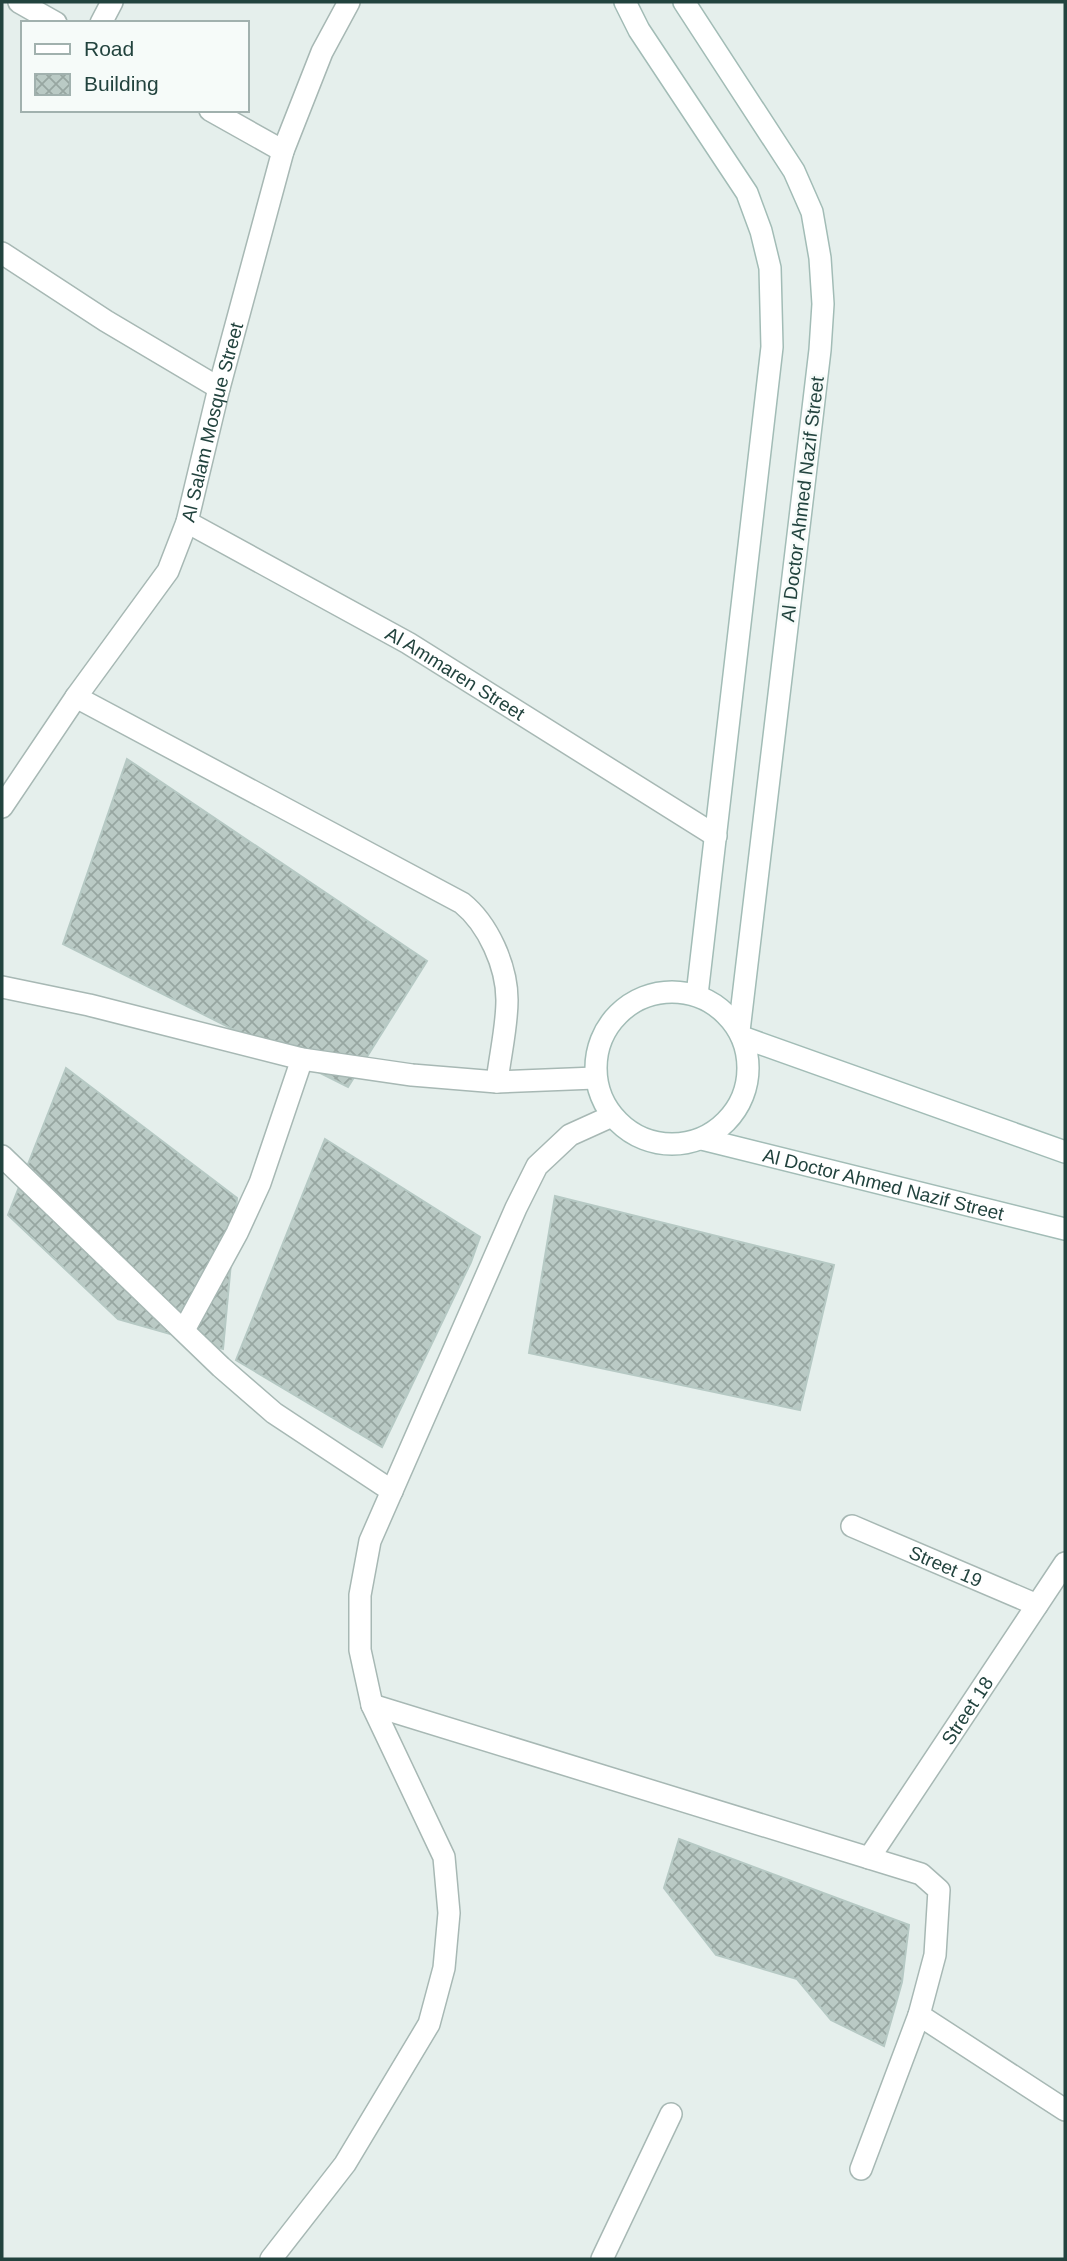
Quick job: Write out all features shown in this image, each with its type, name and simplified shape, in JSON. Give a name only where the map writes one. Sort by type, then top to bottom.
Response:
[{"type":"street","points":[[19,2],[52,21]]},
{"type":"street","points":[[102,21],[112,2]]},
{"type":"street","name":"Al Salam Mosque Street","points":[[2,807],[76,697],[168,571],[187,522],[219,388],[283,151],[322,52],[349,2]]},
{"type":"street","points":[[625,2],[639,30],[747,193],[761,231],[770,268],[772,346],[697,995]]},
{"type":"street","name":"Al Doctor Ahmed Nazif Street","points":[[684,2],[794,171],[812,212],[820,258],[823,304],[820,350],[741,1034]]},
{"type":"street","points":[[214,112],[283,151]]},
{"type":"street","points":[[2,253],[106,321],[219,388]]},
{"type":"street","name":"Al Ammaren Street","points":[[187,522],[408,643],[716,836]]},
{"type":"street","points":[[76,697],[462,903],[476,914],[500,959],[507,998],[497,1082]]},
{"type":"street","points":[[2,987],[89,1005],[302,1059],[412,1075],[497,1082],[595,1078]]},
{"type":"street","points":[[671,992],[697,995],[722,1009],[741,1034],[749,1066],[744,1096],[727,1121],[702,1139],[678,1145],[653,1143],[631,1133],[612,1116],[601,1098],[595,1078],[597,1052],[606,1028],[624,1009],[646,996],[671,992]]},
{"type":"street","points":[[741,1034],[1065,1153]]},
{"type":"street","points":[[184,1330],[237,1233],[260,1183],[302,1059]]},
{"type":"street","points":[[271,2259],[345,2164],[429,2024],[444,1968],[449,1913],[444,1857],[372,1705],[360,1650],[360,1595],[370,1541],[537,1166],[569,1135],[612,1116]]},
{"type":"street","name":"Al Doctor Ahmed Nazif Street","points":[[702,1139],[1065,1229]]},
{"type":"street","points":[[2,1156],[221,1367],[274,1413],[392,1490]]},
{"type":"street","name":"Street 19","points":[[852,1526],[1037,1605]]},
{"type":"street","name":"Street 18","points":[[869,1858],[1037,1605],[1062,1576]]},
{"type":"street","points":[[372,1705],[921,1874],[939,1890],[935,1955],[919,2015],[861,2169]]},
{"type":"street","points":[[919,2015],[1065,2109]]},
{"type":"street","points":[[602,2259],[671,2114]]},
{"type":"building","points":[[127,759],[427,961],[348,1087],[63,944]]},
{"type":"building","points":[[66,1068],[237,1198],[223,1349],[118,1319],[8,1215]]},
{"type":"building","points":[[325,1139],[480,1237],[471,1262],[382,1447],[236,1360]]},
{"type":"building","points":[[555,1196],[834,1265],[800,1410],[529,1353]]},
{"type":"building","points":[[679,1839],[909,1925],[902,1982],[884,2046],[831,2020],[797,1979],[716,1955],[664,1888]]}]
